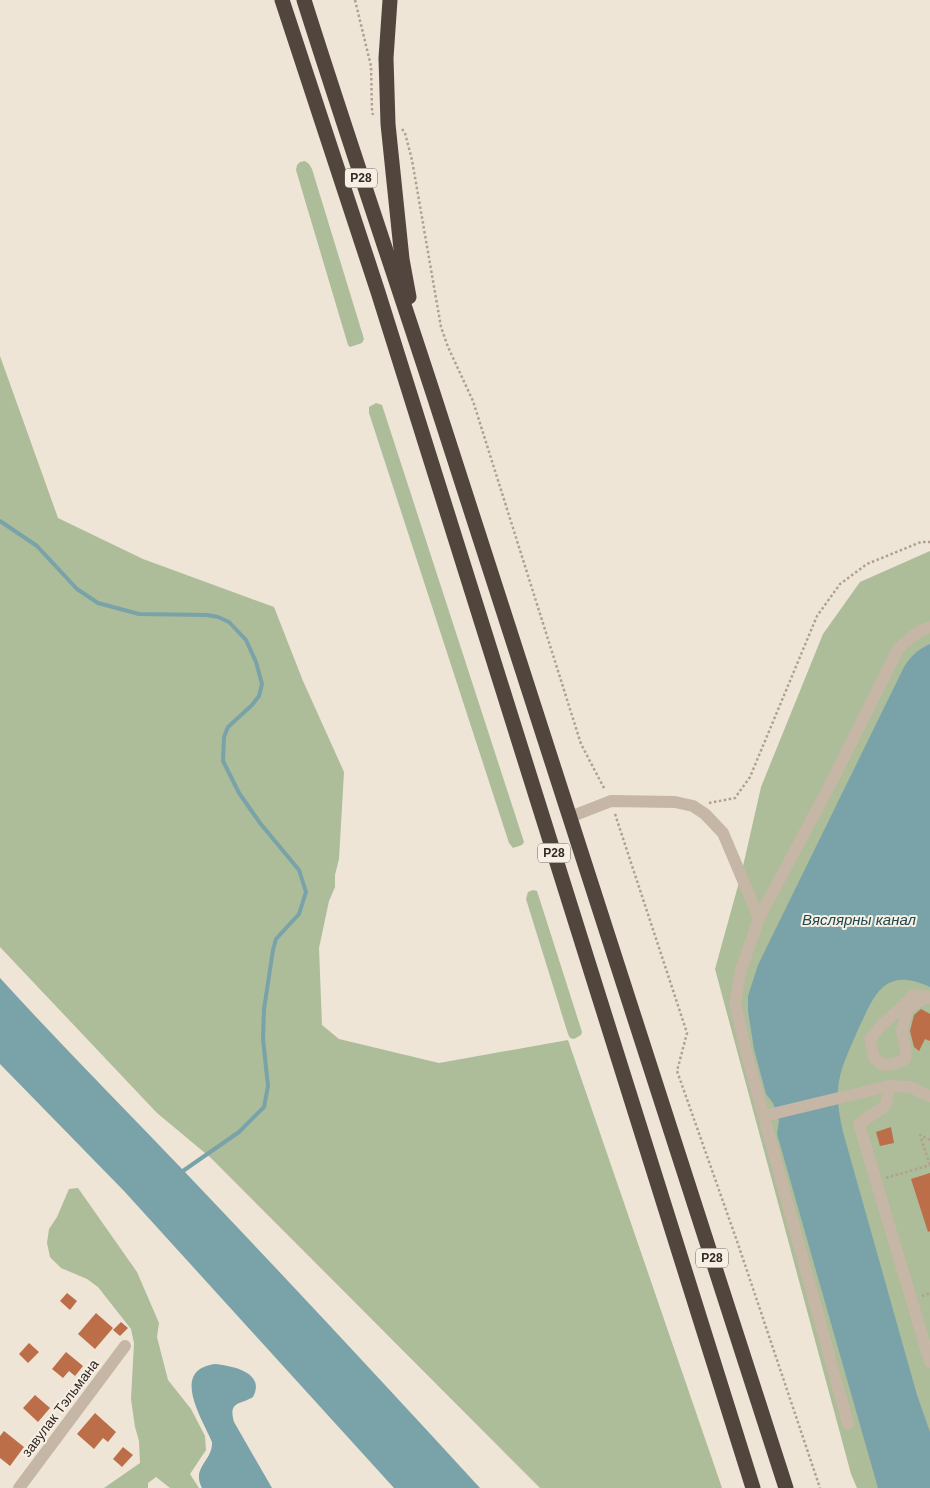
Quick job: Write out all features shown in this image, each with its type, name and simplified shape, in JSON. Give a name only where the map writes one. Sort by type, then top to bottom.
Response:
[{"type":"highway","name":"Р28","points":[[282,0],[381,301],[753,1488]]},
{"type":"highway","name":"Р28","points":[[304,0],[786,1488]]},
{"type":"highway","points":[[390,0],[386,58],[388,124],[402,259],[420,355]]},
{"type":"street","points":[[848,1424],[766,1115],[745,1048],[735,1003],[741,970],[759,918],[832,781],[898,649],[909,638],[930,627]]},
{"type":"street","points":[[570,817],[611,801],[675,802],[693,806],[705,814],[723,833],[759,918]]},
{"type":"street","points":[[914,995],[928,997],[907,1010],[902,1030],[906,1051],[905,1059],[894,1064],[883,1065],[874,1058],[870,1039],[914,995]]},
{"type":"street","points":[[766,1115],[888,1086],[910,1087],[930,1096]]},
{"type":"street","points":[[888,1086],[886,1105],[859,1124],[930,1362]]},
{"type":"street","name":"завулак Тэльмана","points":[[22,1487],[125,1346]]},
{"type":"path","points":[[355,0],[371,66],[372,111],[376,122],[397,124],[405,133],[412,160],[442,327],[448,347],[472,401],[581,744],[611,801],[687,1033],[677,1071],[742,1253],[820,1488]]},
{"type":"path","points":[[693,806],[735,798],[750,777],[817,616],[840,584],[867,564],[921,542],[930,542]]},
{"type":"path","points":[[876,1181],[930,1165],[920,1135],[930,1140]]},
{"type":"green space","points":[[305,161],[312,169],[364,339],[362,343],[350,347],[296,170],[300,162]]},
{"type":"green space","points":[[0,356],[58,518],[143,559],[274,607],[303,681],[344,772],[339,859],[335,875],[335,887],[329,901],[319,948],[322,1025],[339,1039],[439,1063],[568,1040],[722,1488],[540,1488],[211,1158],[157,1113],[0,947]]},
{"type":"green space","points":[[376,403],[382,405],[524,842],[522,845],[513,848],[509,843],[369,413],[369,407]]},
{"type":"green space","points":[[930,551],[930,1488],[857,1488],[851,1474],[715,969],[741,875],[761,787],[823,634],[860,582]]},
{"type":"green space","points":[[537,891],[582,1032],[581,1035],[574,1039],[570,1038],[568,1034],[526,899],[528,892]]},
{"type":"green space","points":[[78,1188],[137,1272],[159,1323],[157,1337],[168,1380],[191,1409],[205,1436],[206,1450],[190,1474],[199,1488],[170,1488],[156,1477],[148,1483],[148,1488],[104,1488],[140,1463],[139,1441],[131,1399],[134,1343],[131,1329],[98,1287],[87,1279],[61,1268],[50,1257],[47,1243],[49,1229],[57,1217],[69,1189]]},
{"type":"water","name":"Вяслярны канал","points":[[930,644],[930,987],[914,981],[901,980],[891,982],[882,988],[869,1007],[851,1046],[842,1068],[838,1090],[838,1106],[843,1132],[917,1395],[930,1432],[930,1488],[878,1488],[777,1134],[779,1120],[773,1103],[766,1094],[754,1049],[748,1011],[748,996],[758,965],[904,667],[915,654]]},
{"type":"water","points":[[0,978],[258,1249],[480,1488],[394,1488],[124,1191],[0,1064]]},
{"type":"water","points":[[215,1364],[230,1366],[245,1372],[255,1382],[256,1388],[253,1397],[234,1407],[234,1422],[272,1488],[202,1488],[199,1475],[211,1449],[212,1442],[197,1408],[192,1385],[194,1375],[202,1368]]},
{"type":"building","points":[[921,1009],[930,1014],[930,1041],[925,1039],[919,1051],[914,1047],[910,1031],[914,1015]]},
{"type":"building","points":[[891,1127],[894,1143],[880,1146],[876,1132]]},
{"type":"building","points":[[930,1173],[930,1231],[928,1232],[911,1179]]},
{"type":"building","points":[[67,1293],[77,1301],[70,1310],[60,1301]]},
{"type":"building","points":[[96,1313],[113,1328],[95,1349],[78,1334]]},
{"type":"building","points":[[121,1322],[128,1328],[120,1336],[113,1330]]},
{"type":"building","points":[[29,1343],[39,1352],[28,1363],[19,1354]]},
{"type":"building","points":[[66,1352],[83,1366],[75,1376],[69,1371],[63,1378],[52,1369]]},
{"type":"building","points":[[35,1395],[50,1408],[38,1422],[23,1408]]},
{"type":"building","points":[[95,1413],[116,1432],[108,1442],[103,1438],[94,1449],[77,1434]]},
{"type":"building","points":[[4,1431],[24,1447],[10,1466],[0,1458],[0,1436]]},
{"type":"building","points":[[123,1447],[133,1455],[122,1467],[113,1459]]},
{"type":"waterway","points":[[0,521],[37,546],[77,589],[98,603],[139,614],[207,615],[218,617],[229,622],[246,640],[256,662],[262,684],[259,696],[228,727],[224,737],[223,761],[239,793],[260,823],[299,870],[306,892],[299,914],[276,939],[273,950],[264,1009],[263,1039],[268,1086],[264,1107],[239,1132],[180,1173]]}]
